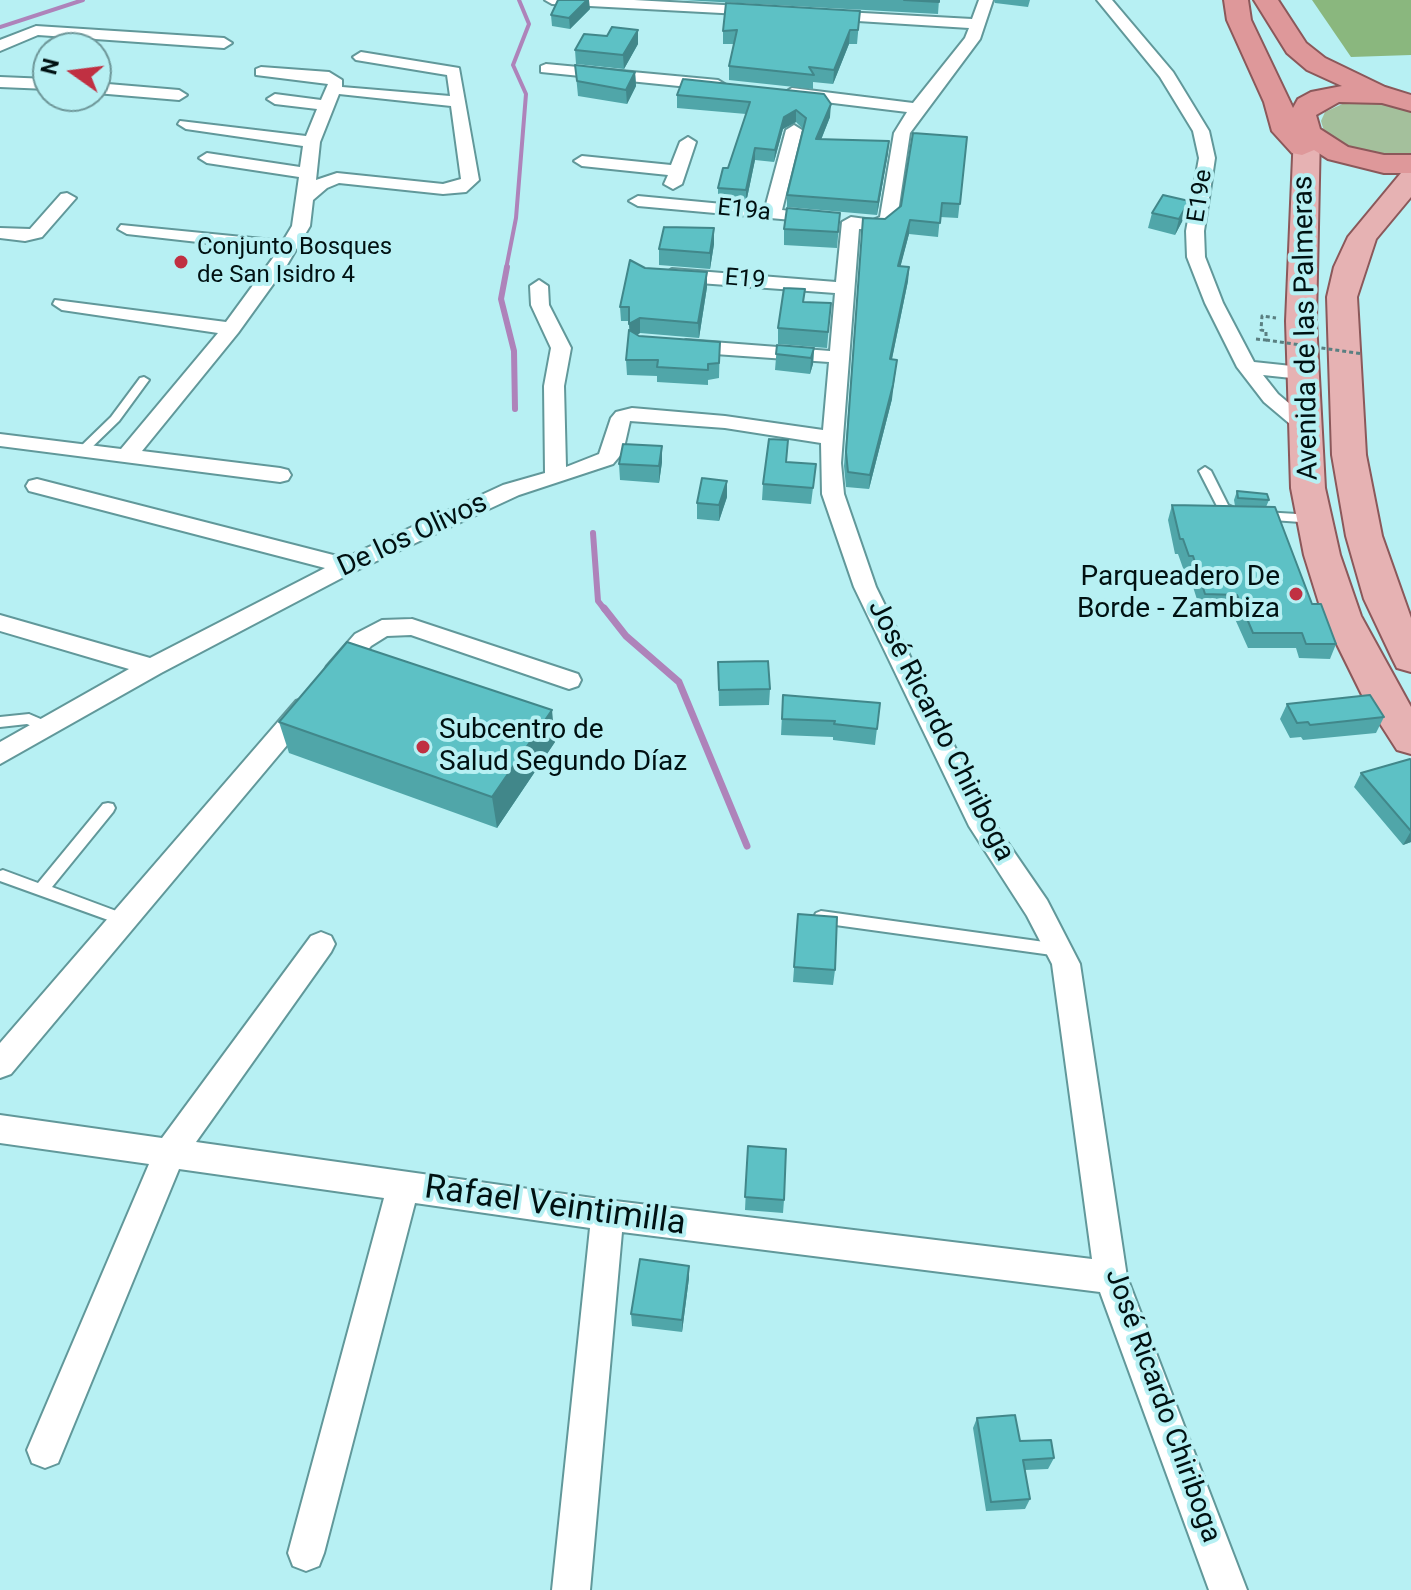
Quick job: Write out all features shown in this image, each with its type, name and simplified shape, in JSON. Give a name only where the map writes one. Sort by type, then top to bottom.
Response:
[{"type":"highway","points":[[1237,0],[1239,20],[1277,102],[1286,131],[1304,132],[1329,149],[1360,160],[1411,164]]},
{"type":"highway","points":[[1266,0],[1296,48],[1330,72],[1402,99]]},
{"type":"highway","points":[[1304,132],[1308,105],[1330,96],[1402,99]]},
{"type":"main road","name":"Avenida de las Palmeras","points":[[1304,132],[1301,373],[1303,425],[1315,519],[1342,616],[1377,687],[1411,739]]},
{"type":"main road","name":"Avenida de las Palmeras","points":[[1411,179],[1362,237],[1349,267],[1342,297],[1349,455],[1364,536],[1383,599],[1411,658]]},
{"type":"street","points":[[552,0],[771,12]]},
{"type":"street","points":[[851,222],[876,226],[888,219],[902,133],[917,108],[955,62],[978,24],[986,0]]},
{"type":"street","name":"E19e","points":[[1104,0],[1167,75],[1201,131],[1207,158],[1195,231],[1196,257],[1214,303],[1247,367],[1271,398],[1303,425]]},
{"type":"street","points":[[803,14],[978,24]]},
{"type":"street","points":[[0,46],[36,30],[224,43]]},
{"type":"street","points":[[306,197],[321,184],[337,178],[460,188],[470,180],[454,71],[361,57]]},
{"type":"street","points":[[546,69],[732,87]]},
{"type":"street","points":[[128,454],[231,329],[301,226],[312,142],[336,85],[332,79],[261,72]]},
{"type":"street","points":[[0,98],[8,82],[32,83]]},
{"type":"street","points":[[112,89],[179,95]]},
{"type":"street","points":[[345,91],[459,102]]},
{"type":"street","points":[[776,91],[917,108]]},
{"type":"street","points":[[275,99],[326,105]]},
{"type":"street","points":[[186,124],[312,142]]},
{"type":"street","points":[[773,213],[794,130]]},
{"type":"street","points":[[667,203],[688,142]]},
{"type":"street","points":[[207,158],[309,173]]},
{"type":"street","points":[[582,161],[678,171]]},
{"type":"street","points":[[0,233],[25,236],[36,233],[67,198]]},
{"type":"street","name":"E19a","points":[[638,201],[851,222]]},
{"type":"street","name":"José Ricardo Chiriboga","points":[[851,222],[832,438],[833,494],[865,587],[982,826],[1037,908],[1066,964],[1111,1277],[1228,1590]]},
{"type":"street","points":[[127,229],[289,247]]},
{"type":"street","name":"E19","points":[[646,273],[843,288]]},
{"type":"street","points":[[539,286],[540,305],[561,348],[554,386],[556,477]]},
{"type":"street","points":[[62,304],[231,329]]},
{"type":"street","points":[[670,344],[838,357]]},
{"type":"street","points":[[1247,367],[1301,373]]},
{"type":"street","name":"De los Olivos","points":[[0,754],[152,667],[347,566],[511,490],[606,459],[612,452],[618,422],[632,414],[738,423],[832,438]]},
{"type":"street","points":[[0,440],[280,475]]},
{"type":"street","points":[[37,486],[347,566]]},
{"type":"street","points":[[0,623],[152,667]]},
{"type":"street","points":[[0,1065],[363,640],[382,628],[412,627],[569,680]]},
{"type":"street","points":[[45,1450],[169,1154],[321,944]]},
{"type":"street","name":"Rafael Veintimilla","points":[[0,1129],[607,1215],[1111,1277]]},
{"type":"street","points":[[306,1553],[403,1186]]},
{"type":"street","points":[[571,1590],[607,1215]]},
{"type":"lane","points":[[84,449],[115,419],[144,380]]},
{"type":"lane","points":[[1205,471],[1228,512],[1315,519]]},
{"type":"lane","points":[[0,722],[29,719],[45,727]]},
{"type":"lane","points":[[41,890],[108,808]]},
{"type":"lane","points":[[3,876],[122,919]]},
{"type":"lane","points":[[809,915],[1059,950]]},
{"type":"path","points":[[1262,316],[1261,330],[1266,331],[1266,340],[1363,354]]},
{"type":"green space","points":[[1312,0],[1411,0],[1411,55],[1351,57]]},
{"type":"green space","points":[[1351,100],[1411,105],[1411,161],[1350,150],[1324,131],[1321,121],[1325,112]]},
{"type":"building","points":[[558,0],[587,0],[569,18],[551,15]]},
{"type":"building","points":[[726,3],[860,11],[858,30],[850,30],[834,70],[809,67],[814,75],[729,66],[737,30],[723,31]]},
{"type":"building","points":[[612,27],[638,30],[623,55],[575,50],[584,34],[607,36]]},
{"type":"building","points":[[575,65],[635,72],[626,90],[577,81]]},
{"type":"building","points":[[683,79],[824,94],[831,104],[816,139],[889,141],[878,202],[787,195],[806,118],[796,110],[784,117],[775,150],[755,148],[746,190],[718,188],[750,102],[677,95]]},
{"type":"building","points":[[913,133],[967,137],[960,204],[942,203],[940,223],[910,220],[898,266],[909,267],[890,359],[897,360],[893,385],[870,475],[848,472],[846,452],[863,218],[885,219],[901,206]]},
{"type":"building","points":[[1163,195],[1189,201],[1179,219],[1152,213]]},
{"type":"building","points":[[787,208],[840,213],[838,232],[784,229]]},
{"type":"building","points":[[664,227],[714,228],[710,253],[659,249]]},
{"type":"building","points":[[630,260],[645,268],[707,272],[698,323],[640,318],[629,324],[629,307],[620,307]]},
{"type":"building","points":[[784,288],[805,289],[803,302],[831,303],[828,332],[778,328]]},
{"type":"building","points":[[629,330],[639,336],[720,342],[719,363],[708,364],[708,370],[657,367],[658,360],[626,360]]},
{"type":"building","points":[[777,345],[814,348],[811,358],[776,354]]},
{"type":"building","points":[[769,439],[788,440],[786,462],[816,464],[813,488],[763,484]]},
{"type":"building","points":[[623,444],[662,446],[659,466],[619,464]]},
{"type":"building","points":[[702,478],[727,481],[719,505],[697,503]]},
{"type":"building","points":[[1237,491],[1267,494],[1269,500],[1238,498]]},
{"type":"building","points":[[1172,505],[1275,507],[1312,604],[1321,604],[1336,644],[1306,644],[1302,633],[1253,633],[1237,595],[1205,594],[1193,556],[1189,556],[1183,539],[1180,539]]},
{"type":"building","name":"Subcentro de Salud Segundo Díaz","points":[[347,642],[552,710],[492,797],[279,722]]},
{"type":"building","points":[[768,661],[770,689],[719,690],[718,662]]},
{"type":"building","points":[[783,695],[880,703],[877,729],[834,724],[835,721],[782,719]]},
{"type":"building","points":[[1370,695],[1384,717],[1310,725],[1308,722],[1297,723],[1287,704]]},
{"type":"building","points":[[1411,760],[1411,831],[1361,773]]},
{"type":"building","points":[[798,914],[837,917],[835,970],[794,967]]},
{"type":"building","points":[[748,1146],[786,1149],[784,1200],[745,1197]]},
{"type":"building","points":[[640,1259],[689,1266],[682,1320],[631,1314]]},
{"type":"building","points":[[1015,1415],[1020,1441],[1051,1440],[1054,1458],[1023,1460],[1030,1499],[991,1502],[977,1418]]},
{"type":"waterway","points":[[0,27],[83,0]]},
{"type":"waterway","points":[[506,269],[516,218],[526,94],[513,65],[529,24],[519,0]]},
{"type":"waterway","points":[[507,267],[501,299],[514,351],[515,409]]},
{"type":"waterway","points":[[593,533],[598,601],[605,610]]},
{"type":"waterway","points":[[604,608],[626,636],[679,682],[747,846]]},
{"type":"place","name":"Conjunto Bosques de San Isidro 4","points":[[181,262]]},
{"type":"place","name":"Parqueadero De Borde - Zambiza","points":[[1296,594]]},
{"type":"place","name":"Subcentro de Salud Segundo Díaz","points":[[423,747]]}]
